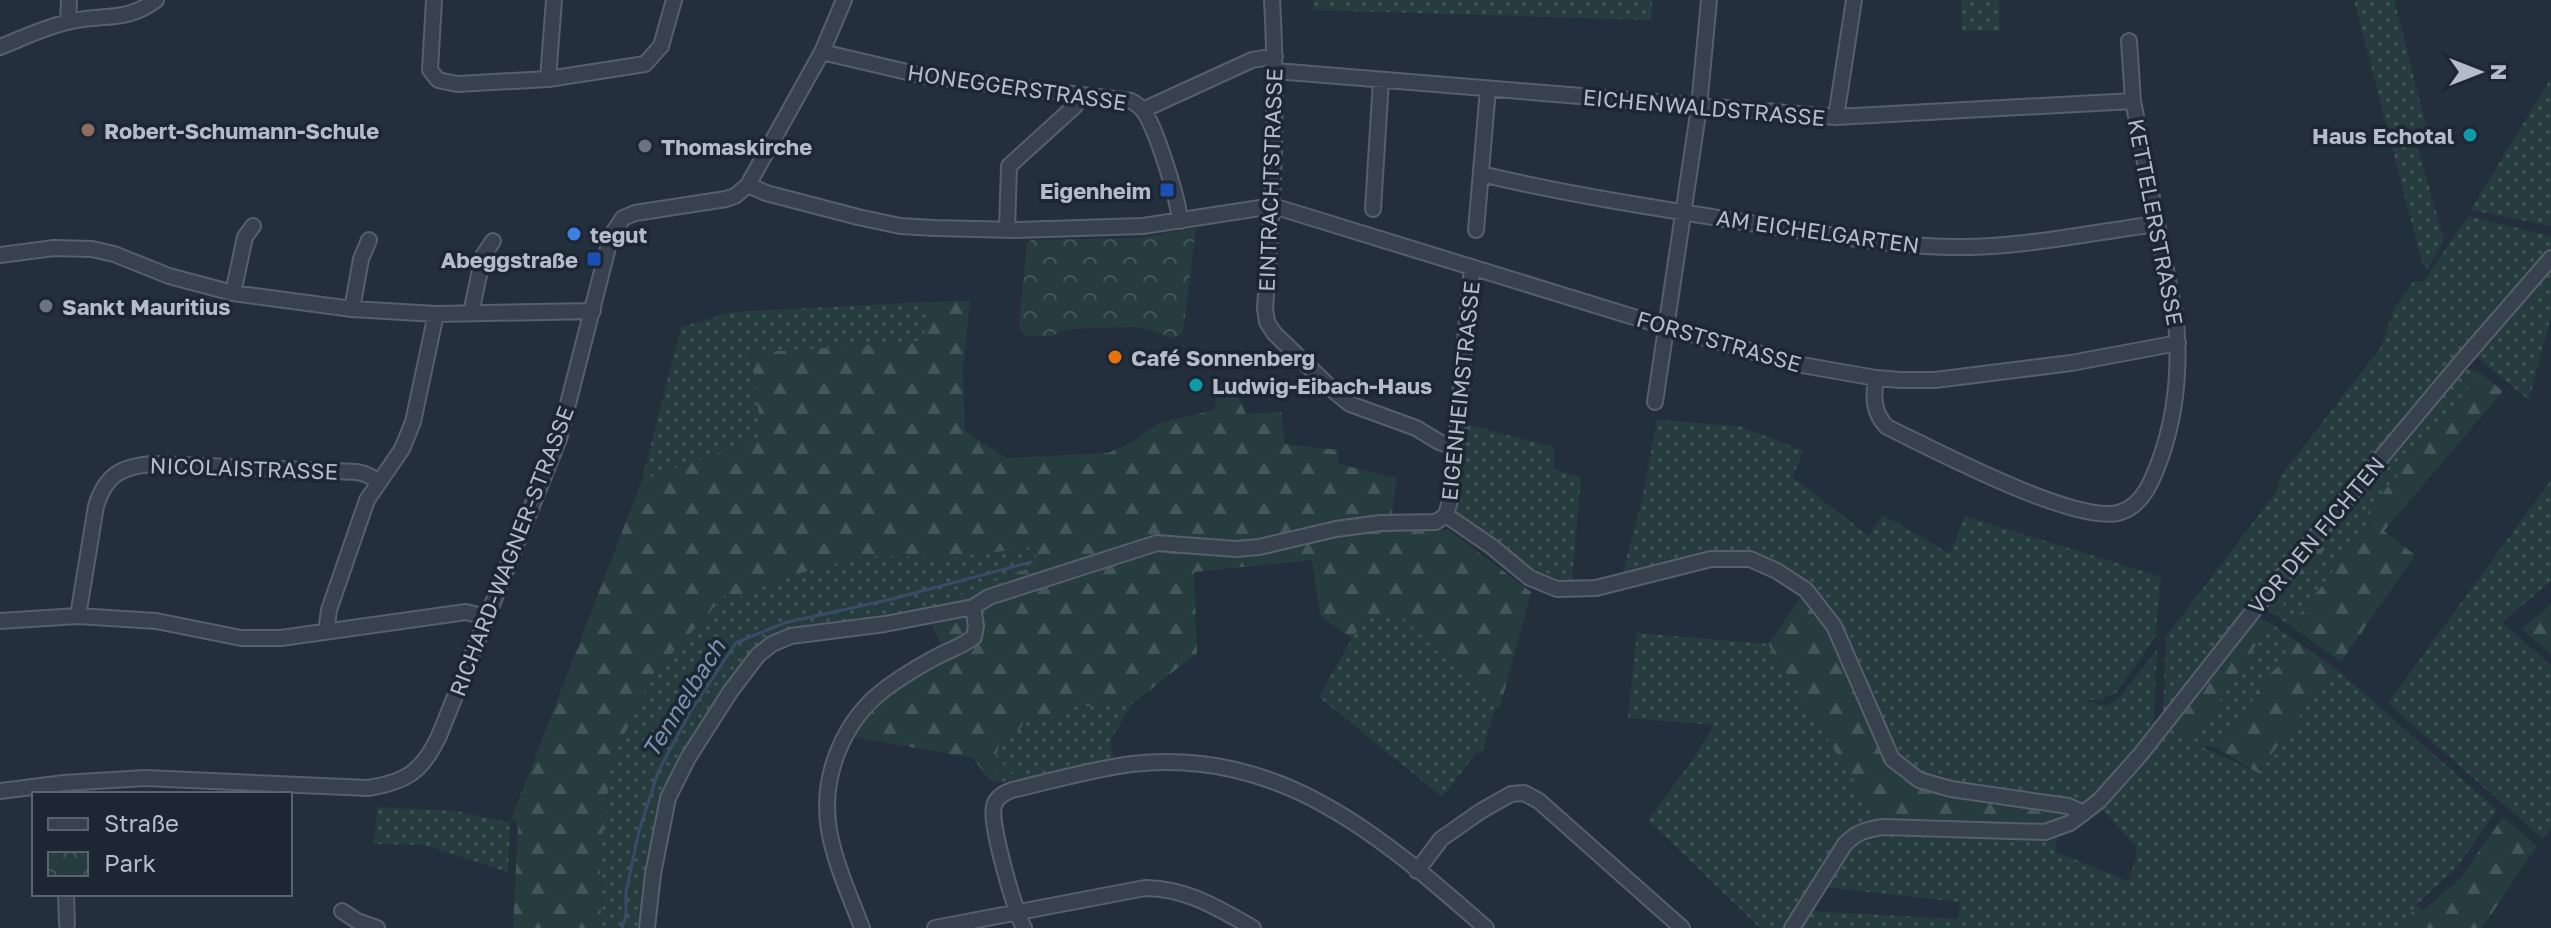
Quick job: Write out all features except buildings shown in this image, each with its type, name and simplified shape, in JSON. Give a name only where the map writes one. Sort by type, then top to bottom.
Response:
[{"type":"street","points":[[68,22],[69,0]]},
{"type":"street","points":[[0,47],[68,22],[138,12],[156,0]]},
{"type":"street","points":[[434,0],[430,70],[438,80],[457,84],[548,79],[645,64],[661,46],[674,0]]},
{"type":"street","points":[[548,79],[554,0]]},
{"type":"street","points":[[844,0],[822,52],[748,185],[766,193],[900,226],[1007,230],[1143,226],[1273,206]]},
{"type":"street","name":"EINTRACHTSTRASSE","points":[[1272,0],[1276,64],[1273,206],[1265,308],[1267,322],[1274,333],[1350,404],[1416,428],[1454,447]]},
{"type":"street","points":[[1655,402],[1699,107],[1709,0]]},
{"type":"street","points":[[1836,117],[1854,0]]},
{"type":"street","name":"KETTELERSTRASSE","points":[[1876,378],[1875,407],[1879,419],[1887,427],[2047,500],[2078,510],[2108,514],[2121,512],[2145,493],[2155,474],[2174,404],[2178,343],[2133,101],[2129,41]]},
{"type":"street","name":"HONEGGERSTRASSE","points":[[822,52],[924,76],[1131,101],[1143,110],[1174,191],[1180,221]]},
{"type":"street","points":[[1143,110],[1252,60],[1276,64]]},
{"type":"street","name":"EICHENWALDSTRASSE","points":[[1276,64],[1381,80],[1836,117],[2133,101]]},
{"type":"street","points":[[1373,209],[1381,80]]},
{"type":"street","points":[[1476,230],[1488,89]]},
{"type":"street","points":[[1007,230],[1009,166],[1075,106],[1081,95]]},
{"type":"street","name":"AM EICHELGARTEN","points":[[1481,174],[1683,212],[1857,239],[1934,247],[2011,243],[2157,224]]},
{"type":"street","name":"RICHARD-WAGNER-STRASSE","points":[[0,791],[64,788],[145,778],[368,788],[391,785],[407,778],[430,754],[559,439],[611,236],[623,218],[635,213],[726,199],[748,185]]},
{"type":"street","name":"FORSTSTRASSE","points":[[1273,206],[1666,327],[1796,364],[1876,378],[1935,380],[2071,363],[2178,343]]},
{"type":"street","points":[[233,293],[245,237],[253,226]]},
{"type":"street","points":[[352,309],[361,259],[369,240]]},
{"type":"street","points":[[471,313],[483,256],[493,241]]},
{"type":"street","points":[[0,255],[54,248],[92,249],[114,254],[169,276],[233,293],[352,309],[436,314],[593,311]]},
{"type":"street","name":"VOR DEN FICHTEN","points":[[1792,928],[1845,844],[1866,830],[1884,827],[2045,832],[2093,808],[2140,755],[2254,610],[2551,258]]},
{"type":"street","name":"EIGENHEIMSTRASSE","points":[[1446,515],[1472,267]]},
{"type":"street","points":[[326,632],[334,596],[367,500],[402,449],[413,422],[436,314]]},
{"type":"street","name":"NICOLAISTRASSE","points":[[78,616],[96,506],[101,490],[122,469],[154,464],[357,472],[379,481]]},
{"type":"street","points":[[647,928],[653,874],[668,798],[688,758],[730,692],[758,655],[772,644],[791,636],[885,624],[973,607],[989,597],[1157,543],[1236,549],[1259,547],[1336,529],[1381,523],[1436,522],[1446,515],[1530,578],[1557,589],[1596,588],[1711,559],[1750,559],[1777,571],[1806,590],[1834,626],[1892,759],[1919,780],[1951,789],[2068,806],[2084,813]]},
{"type":"street","points":[[862,928],[834,852],[829,829],[827,798],[837,754],[859,714],[880,693],[974,637],[973,607]]},
{"type":"street","points":[[0,621],[78,616],[156,621],[241,638],[281,638],[466,612],[486,617]]},
{"type":"street","points":[[1024,928],[1016,912],[993,814],[998,798],[1012,790],[1133,764],[1179,763],[1222,767],[1272,780],[1319,800],[1353,821],[1486,928]]},
{"type":"street","points":[[1417,871],[1441,839],[1511,794],[1524,793],[1539,801],[1682,928]]},
{"type":"street","points":[[935,928],[1131,890],[1159,888],[1194,896],[1249,927]]},
{"type":"street","points":[[66,896],[67,924]]},
{"type":"street","points":[[342,911],[357,921],[377,928]]},
{"type":"green space","points":[[1313,0],[1652,0],[1651,20],[1314,10]]},
{"type":"green space","points":[[1961,0],[1999,0],[2000,31],[1962,31]]},
{"type":"green space","points":[[2354,0],[2394,0],[2428,133],[2415,138],[2444,240],[2427,269],[2422,262]]},
{"type":"green space","points":[[2551,78],[2551,226],[2471,210]]},
{"type":"green space","points":[[2468,216],[2551,236],[2551,253],[2163,718],[2166,637],[2277,491],[2279,478],[2381,347],[2394,309],[2413,282],[2424,281]]},
{"type":"green space","points":[[1196,228],[1183,332],[1175,338],[1136,327],[1069,329],[1052,336],[1026,336],[1021,332],[1019,324],[1027,243],[1031,240],[1140,238]]},
{"type":"green space","points":[[2551,264],[2551,316],[2529,400],[2476,356]]},
{"type":"green space","points":[[970,301],[963,370],[965,431],[1007,458],[1108,453],[1134,441],[1159,423],[1214,410],[1219,385],[1229,378],[1246,414],[1281,412],[1285,444],[1338,450],[1338,464],[1397,478],[1389,532],[1449,530],[1531,592],[1500,707],[1495,708],[1399,614],[1369,615],[1352,638],[1320,616],[1312,560],[1194,572],[1197,653],[1132,704],[1070,707],[1051,718],[1026,719],[1019,731],[1007,734],[999,743],[996,759],[1016,772],[995,773],[996,783],[987,777],[973,758],[854,737],[877,707],[921,672],[942,647],[924,607],[1038,565],[1034,547],[942,559],[862,557],[785,577],[738,598],[727,593],[653,674],[611,763],[600,856],[601,928],[513,928],[518,829],[517,821],[511,820],[642,480],[762,438],[751,353],[924,341],[927,302]]},
{"type":"green space","points":[[927,302],[924,341],[751,354],[762,438],[642,480],[681,327],[733,312]]},
{"type":"green space","points":[[2462,369],[2480,373],[2368,511],[2370,522],[2291,626],[2275,615],[2327,546],[2344,507]]},
{"type":"green space","points":[[2480,373],[2503,391],[2384,531],[2415,555],[2341,662],[2291,626],[2370,523],[2368,511]]},
{"type":"green space","points":[[1657,420],[1739,426],[1804,451],[1792,477],[1869,536],[1883,515],[1950,554],[1965,516],[2161,577],[2155,637],[2116,693],[2099,700],[2083,700],[2105,706],[2116,701],[2157,650],[2153,729],[2085,805],[1920,774],[1897,757],[1808,585],[1781,563],[1750,550],[1712,551],[1623,572],[1643,495]]},
{"type":"green space","points":[[1464,424],[1554,447],[1554,469],[1581,478],[1572,581],[1540,575],[1455,514]]},
{"type":"green space","points":[[2551,480],[2551,581],[2502,622],[2551,665],[2551,829],[2543,839],[2388,703]]},
{"type":"green space","points":[[2344,507],[2327,546],[2275,615],[2261,608]]},
{"type":"green space","points":[[1022,537],[1086,549],[990,597],[822,632],[758,655],[668,798],[647,928],[601,928],[600,856],[611,763],[653,674],[727,593],[793,569],[884,550],[901,557],[940,554]]},
{"type":"green space","points":[[1804,593],[1831,627],[1891,762],[1917,783],[2059,808],[2065,816],[2057,825],[2040,829],[1879,821],[1768,644]]},
{"type":"green space","points":[[2551,604],[2551,654],[2522,629]]},
{"type":"green space","points":[[1399,614],[1495,708],[1482,753],[1476,753],[1442,797],[1319,697],[1352,638],[1369,615]]},
{"type":"green space","points":[[2260,618],[2270,623],[2193,742],[2167,724],[2252,619]]},
{"type":"green space","points":[[2270,623],[2291,637],[2281,664],[2261,682],[2250,705],[2217,748],[2198,745],[2258,773],[2335,668],[2497,810],[2456,868],[2416,905],[2402,928],[1798,928],[1809,911],[1958,919],[1960,902],[1822,887],[1854,838],[1867,832],[2059,834],[2054,851],[2128,881],[2136,858],[2136,846],[2099,806],[2167,724],[2193,742]]},
{"type":"green space","points":[[1637,633],[1768,644],[1879,821],[1858,825],[1848,831],[1786,928],[1760,928],[1648,820],[1694,758],[1714,725],[1628,718]]},
{"type":"green space","points":[[2291,637],[2335,668],[2258,773],[2217,748],[2250,705],[2261,682],[2281,664]]},
{"type":"green space","points":[[1132,704],[1110,741],[1114,761],[996,783],[994,773],[1014,772],[995,759],[999,744],[1007,735],[1019,731],[1026,719],[1051,718],[1070,707]]},
{"type":"green space","points":[[378,807],[457,811],[510,823],[508,872],[424,845],[373,844]]},
{"type":"green space","points":[[2503,817],[2537,846],[2482,928],[2402,928],[2416,905],[2422,911],[2459,880]]},
{"type":"waterway","name":"Tennelbach","points":[[622,928],[639,831],[658,772],[690,712],[736,643],[784,623],[892,599],[1031,562]]},
{"type":"place","name":"Robert-Schumann-Schule","points":[[88,130]]},
{"type":"place","name":"Haus Echotal","points":[[2470,135]]},
{"type":"place","name":"Thomaskirche","points":[[645,146]]},
{"type":"place","name":"Eigenheim","points":[[1167,190]]},
{"type":"place","name":"tegut","points":[[574,234]]},
{"type":"place","name":"Abeggstraße","points":[[594,259]]},
{"type":"place","name":"Sankt Mauritius","points":[[46,306]]},
{"type":"place","name":"Café Sonnenberg","points":[[1115,357]]},
{"type":"place","name":"Ludwig-Eibach-Haus","points":[[1196,385]]}]
